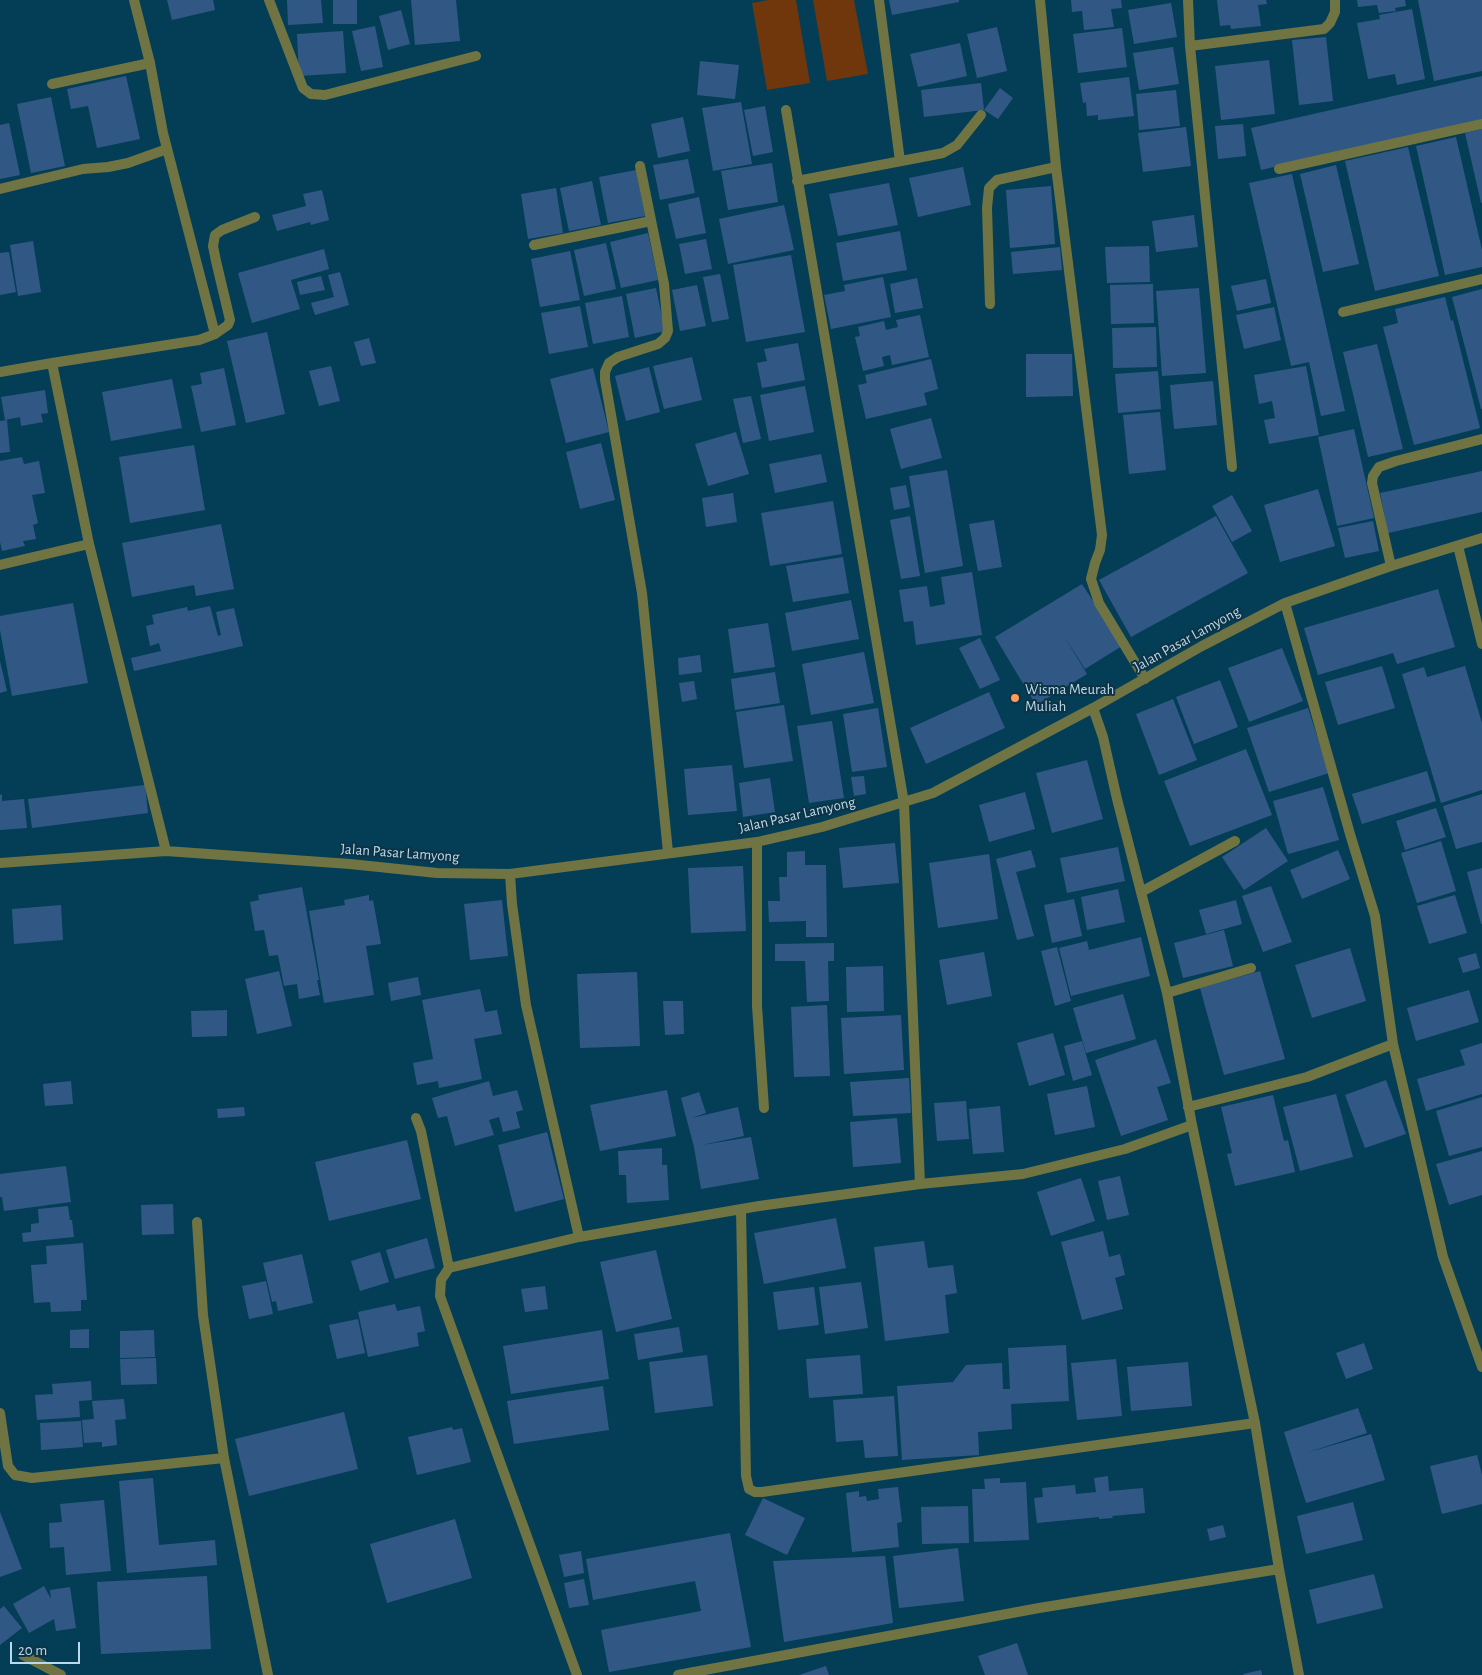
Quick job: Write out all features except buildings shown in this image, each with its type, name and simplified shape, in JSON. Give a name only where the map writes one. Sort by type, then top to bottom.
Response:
[{"type":"street","points":[[134,0],[150,63],[168,149],[215,334]]},
{"type":"street","points":[[269,0],[303,88],[311,94],[326,95],[476,56]]},
{"type":"street","points":[[880,0],[900,161]]},
{"type":"street","points":[[1040,0],[1056,167],[1102,535],[1100,550],[1094,563],[1091,579],[1099,603],[1145,679]]},
{"type":"street","points":[[1188,0],[1190,46],[1232,467]]},
{"type":"street","points":[[1190,46],[1324,29],[1330,23],[1335,12],[1335,0]]},
{"type":"street","points":[[52,84],[150,63]]},
{"type":"street","points":[[786,110],[904,803],[920,1184]]},
{"type":"street","points":[[797,181],[943,153],[957,145],[982,115]]},
{"type":"street","points":[[1279,169],[1482,124]]},
{"type":"street","points":[[0,189],[83,169],[128,163],[168,149]]},
{"type":"street","points":[[640,166],[664,284],[668,331],[665,338],[658,344],[618,357],[609,363],[605,372],[605,380],[642,592],[668,852]]},
{"type":"street","points":[[990,304],[987,208],[989,188],[997,180],[1056,167]]},
{"type":"street","points":[[0,372],[199,340],[215,334],[228,325],[230,320],[213,246],[215,235],[222,230],[256,217]]},
{"type":"street","points":[[534,245],[651,221]]},
{"type":"street","points":[[1343,312],[1482,279]]},
{"type":"street","points":[[52,363],[89,544],[166,851]]},
{"type":"street","points":[[1392,566],[1372,483],[1373,476],[1378,467],[1396,460],[1482,439]]},
{"type":"street","name":"Jalan Pasar Lamyong","points":[[0,863],[166,851],[350,864],[437,873],[510,874],[668,852],[757,842],[822,827],[933,793],[1093,708],[1202,646],[1285,604],[1392,566],[1482,538]]},
{"type":"street","points":[[0,565],[89,544]]},
{"type":"street","points":[[1458,546],[1482,644]]},
{"type":"street","points":[[1285,604],[1375,916],[1393,1044],[1444,1257],[1482,1367]]},
{"type":"street","points":[[1093,708],[1103,737],[1166,994],[1255,1423],[1299,1675]]},
{"type":"street","points":[[1141,892],[1235,841]]},
{"type":"street","points":[[757,842],[756,1006],[764,1108]]},
{"type":"street","points":[[510,874],[512,904],[526,1005],[579,1237]]},
{"type":"street","points":[[1166,994],[1251,968]]},
{"type":"street","points":[[1188,1107],[1306,1077],[1366,1056],[1393,1044]]},
{"type":"street","points":[[416,1118],[450,1268]]},
{"type":"street","points":[[577,1675],[440,1296],[441,1280],[450,1268],[579,1237],[740,1210],[920,1184],[1023,1174],[1125,1149],[1192,1126]]},
{"type":"street","points":[[740,1210],[746,1476],[749,1488],[755,1492],[1255,1423]]},
{"type":"street","points":[[197,1222],[203,1315],[224,1458],[268,1675]]},
{"type":"street","points":[[0,1413],[8,1466],[15,1475],[32,1478],[224,1458]]},
{"type":"street","points":[[678,1675],[1039,1608],[1279,1569]]},
{"type":"street","points":[[23,1655],[61,1675]]},
{"type":"shaded area","points":[[768,0],[796,0],[810,83],[767,90],[752,3]]},
{"type":"shaded area","points":[[813,0],[854,0],[868,74],[827,81]]},
{"type":"place","name":"Wisma Meurah Muliah","points":[[1015,698]]}]
